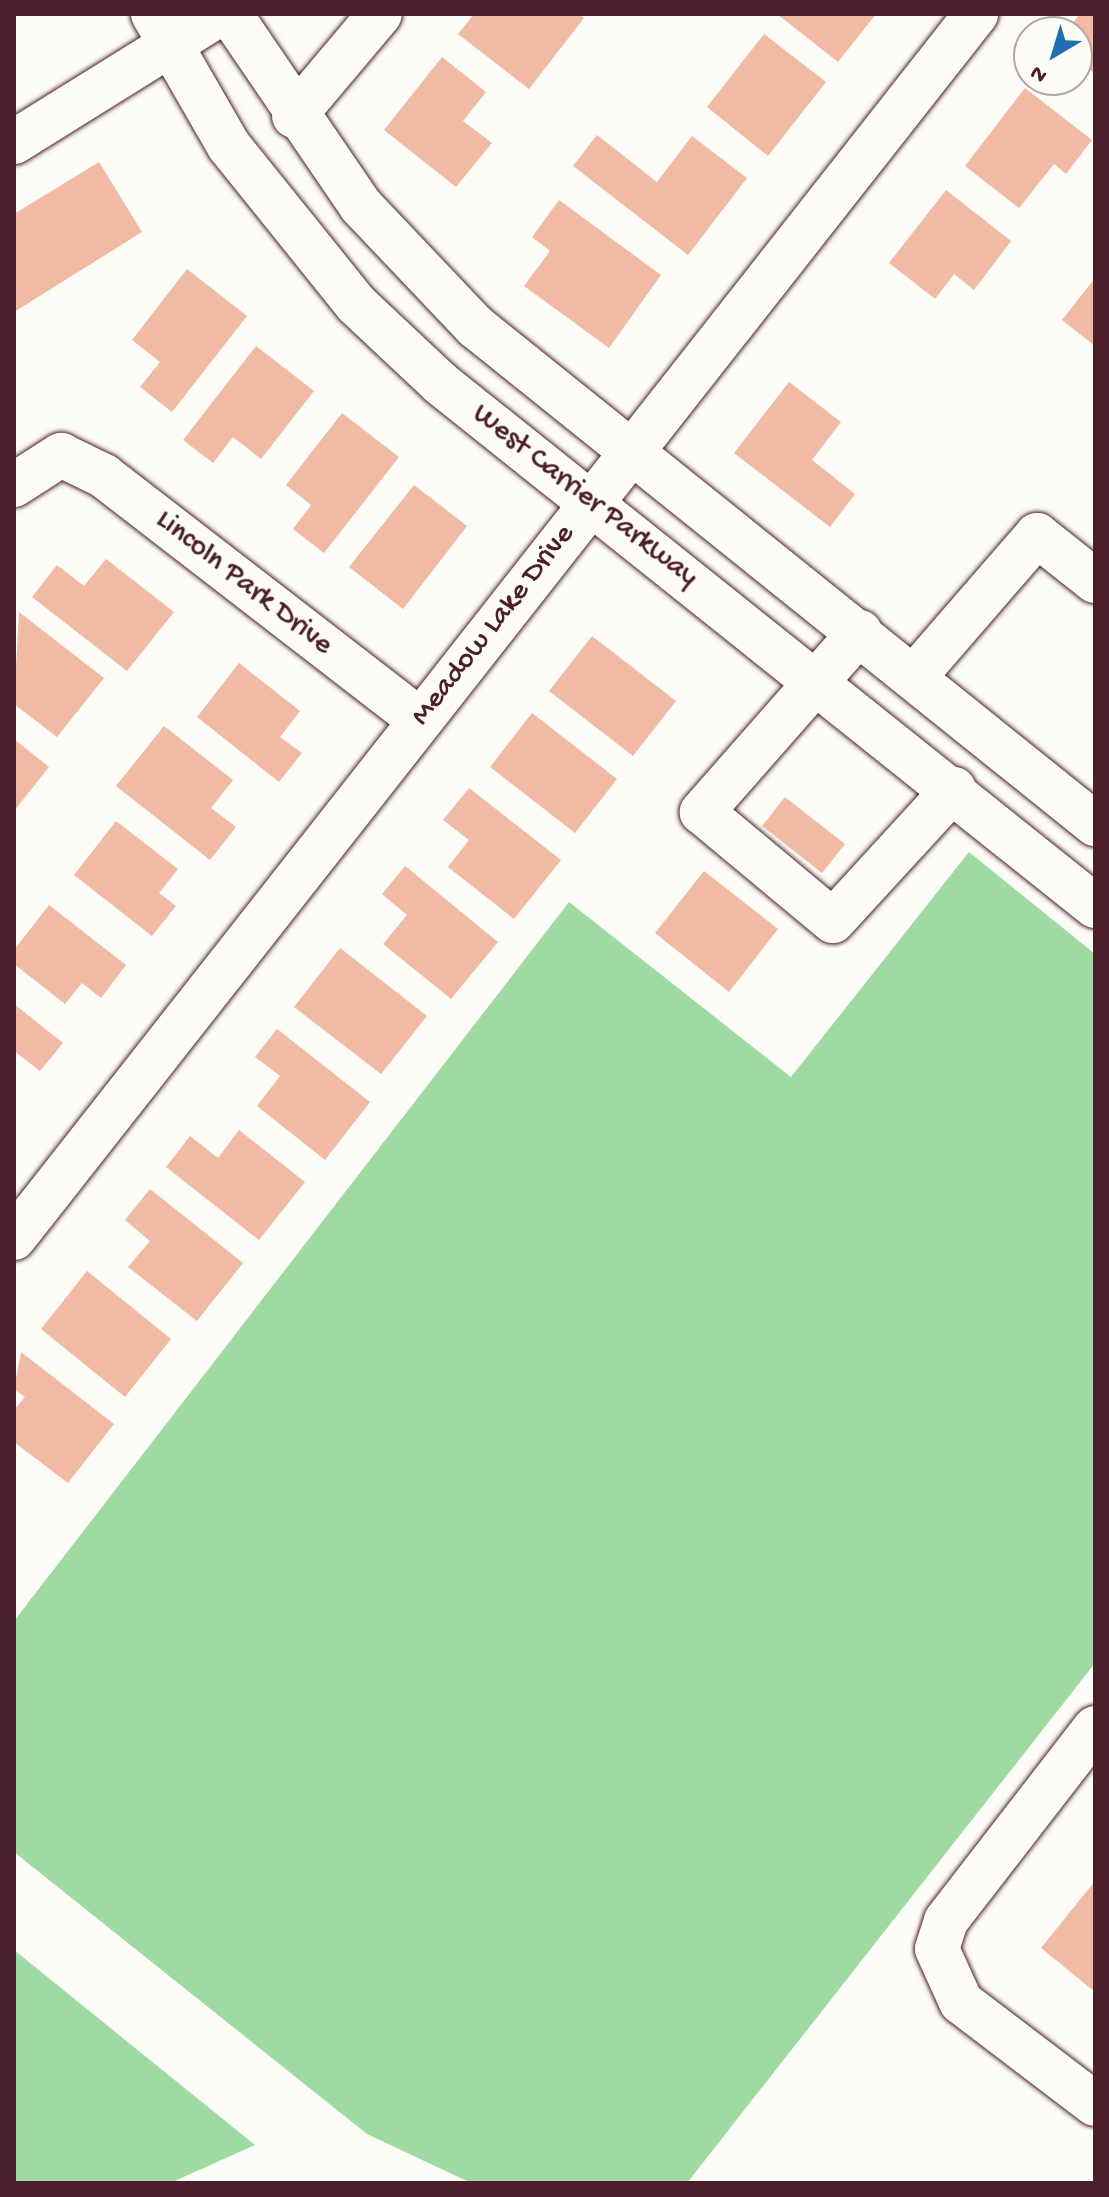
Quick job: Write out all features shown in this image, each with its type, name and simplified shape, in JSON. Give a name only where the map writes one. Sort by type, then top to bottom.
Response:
[{"type":"main road","points":[[14,142],[160,30],[220,14]]},
{"type":"main road","points":[[230,14],[294,116],[361,206],[476,327],[860,632],[1095,824]]},
{"type":"main road","points":[[294,116],[380,14]]},
{"type":"main road","name":"Meadow Lake Drive","points":[[14,1238],[976,14]]},
{"type":"main road","name":"West Carrier Parkway","points":[[160,30],[229,146],[356,304],[440,383],[954,789],[1095,906]]},
{"type":"main road","name":"Lincoln Park Drive","points":[[14,485],[61,455],[104,476],[420,720]]},
{"type":"main road","points":[[914,677],[1037,535],[1095,581]]},
{"type":"main road","points":[[860,632],[702,812],[833,921],[954,789]]},
{"type":"main road","points":[[1095,1728],[946,1921],[937,1949],[961,2002],[1095,2104]]},
{"type":"green space","points":[[969,852],[1095,954],[1095,1663],[687,2183],[471,2183],[367,2134],[14,1852],[14,1621],[569,902],[791,1077]]},
{"type":"green space","points":[[14,1950],[255,2145],[170,2183],[14,2183]]},
{"type":"building","points":[[474,14],[579,14],[584,18],[529,89],[458,34]]},
{"type":"building","points":[[777,14],[876,14],[838,62]]},
{"type":"building","points":[[1095,14],[1095,74],[1093,16],[1078,16]]},
{"type":"building","points":[[764,34],[826,82],[768,156],[707,107]]},
{"type":"building","points":[[442,57],[486,92],[463,121],[492,143],[456,187],[384,130]]},
{"type":"building","points":[[1019,96],[1035,96],[1092,140],[1066,174],[1054,164],[1019,208],[965,166]]},
{"type":"building","points":[[597,135],[657,182],[692,136],[747,178],[688,255],[573,166]]},
{"type":"building","points":[[99,162],[142,232],[14,312],[14,214]]},
{"type":"building","points":[[946,190],[1011,241],[974,290],[954,274],[935,299],[889,263]]},
{"type":"building","points":[[559,200],[661,275],[609,348],[524,286],[550,251],[532,237]]},
{"type":"building","points":[[187,269],[247,316],[172,412],[140,387],[160,362],[132,340]]},
{"type":"building","points":[[1095,278],[1095,346],[1062,320]]},
{"type":"building","points":[[256,346],[314,391],[261,459],[233,437],[213,463],[183,440]]},
{"type":"building","points":[[789,382],[841,422],[812,460],[855,494],[830,527],[734,453]]},
{"type":"building","points":[[342,413],[399,457],[324,553],[293,529],[311,505],[286,485]]},
{"type":"building","points":[[414,485],[467,526],[403,609],[349,567]]},
{"type":"building","points":[[106,559],[174,612],[127,671],[32,597],[57,565],[84,586]]},
{"type":"building","points":[[19,612],[104,678],[57,737],[14,704]]},
{"type":"building","points":[[592,636],[676,701],[633,756],[549,691]]},
{"type":"building","points":[[239,663],[300,711],[280,737],[302,753],[279,782],[197,717]]},
{"type":"building","points":[[532,713],[617,779],[575,833],[490,767]]},
{"type":"building","points":[[164,726],[233,780],[211,808],[236,827],[210,860],[116,786]]},
{"type":"building","points":[[14,739],[49,767],[14,811]]},
{"type":"building","points":[[469,788],[561,860],[514,919],[448,867],[469,840],[443,820]]},
{"type":"building","points":[[785,797],[845,844],[822,873],[762,826]]},
{"type":"building","points":[[116,821],[178,869],[159,893],[176,906],[152,936],[74,875]]},
{"type":"building","points":[[405,866],[498,942],[451,999],[383,944],[407,915],[382,894]]},
{"type":"building","points":[[704,871],[778,929],[729,992],[655,933]]},
{"type":"building","points":[[49,905],[126,965],[101,998],[82,983],[65,1004],[14,964],[14,950]]},
{"type":"building","points":[[340,948],[427,1016],[381,1074],[294,1007]]},
{"type":"building","points":[[14,1004],[63,1043],[40,1071],[14,1051]]},
{"type":"building","points":[[277,1029],[370,1102],[325,1160],[257,1106],[280,1076],[255,1057]]},
{"type":"building","points":[[239,1130],[305,1182],[259,1240],[166,1167],[190,1136],[218,1158]]},
{"type":"building","points":[[150,1189],[243,1263],[197,1321],[128,1267],[150,1241],[125,1220]]},
{"type":"building","points":[[87,1271],[171,1339],[125,1397],[41,1329]]},
{"type":"building","points":[[21,1352],[114,1424],[68,1483],[14,1442],[14,1410],[25,1397],[14,1389]]},
{"type":"building","points":[[1095,1881],[1095,1992],[1041,1948]]}]
